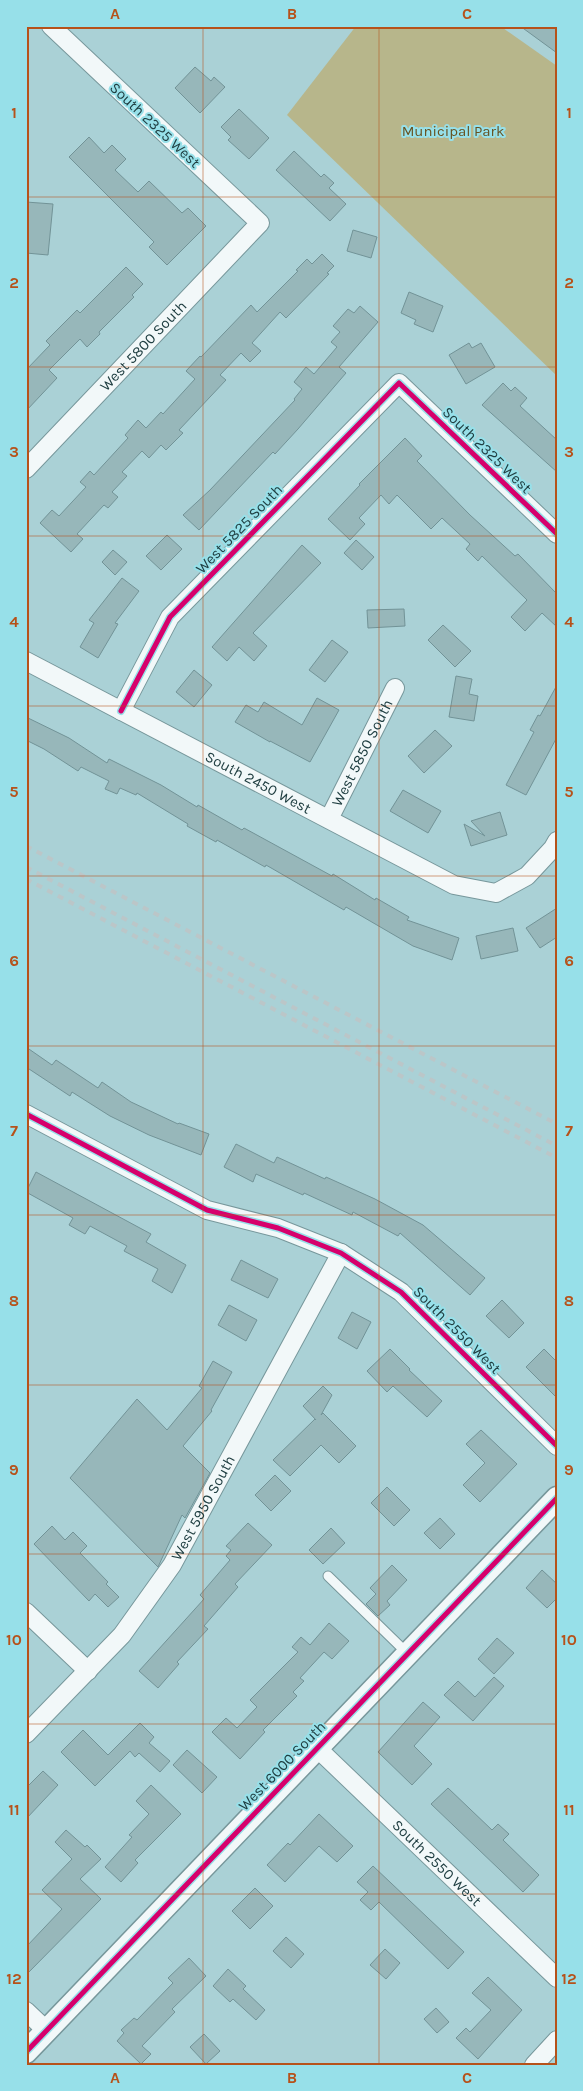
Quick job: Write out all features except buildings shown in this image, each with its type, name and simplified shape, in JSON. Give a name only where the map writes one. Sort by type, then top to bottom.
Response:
[{"type":"street","name":"South 2325 West","points":[[51,26],[260,223]]},
{"type":"street","name":"West 5800 South","points":[[26,469],[260,223]]},
{"type":"street","name":"South 2325 West","points":[[399,383],[557,534]]},
{"type":"street","name":"West 5825 South","points":[[121,711],[170,617],[399,383]]},
{"type":"street","name":"South 2450 West","points":[[26,661],[454,884],[496,893],[527,876],[553,848],[557,841]]},
{"type":"street","name":"West 5850 South","points":[[329,819],[396,688]]},
{"type":"street","name":"South 2550 West","points":[[26,1114],[207,1210],[278,1228],[341,1253],[401,1292],[557,1446]]},
{"type":"street","name":"West 5950 South","points":[[26,1734],[122,1635],[172,1565],[341,1253]]},
{"type":"street","name":"West 6000 South","points":[[26,2052],[408,1654],[554,1507]]},
{"type":"street","points":[[26,1612],[88,1671]]},
{"type":"street","name":"South 2550 West","points":[[317,1748],[557,1978]]},
{"type":"street","points":[[26,2011],[46,2031]]},
{"type":"street","points":[[534,2065],[557,2040]]},
{"type":"lane","points":[[328,1576],[408,1654]]},
{"type":"green space","name":"Municipal Park","points":[[356,26],[500,26],[557,66],[557,376],[287,115]]},
{"type":"railway","points":[[26,846],[557,1124]]},
{"type":"railway","points":[[26,867],[557,1146]]},
{"type":"railway","points":[[26,879],[557,1158]]},
{"type":"cycle path","points":[[121,711],[170,617],[399,383],[557,534]]},
{"type":"cycle path","points":[[26,1114],[207,1210],[278,1228],[341,1253],[401,1292],[557,1446]]},
{"type":"cycle path","points":[[26,2052],[557,1498]]}]
